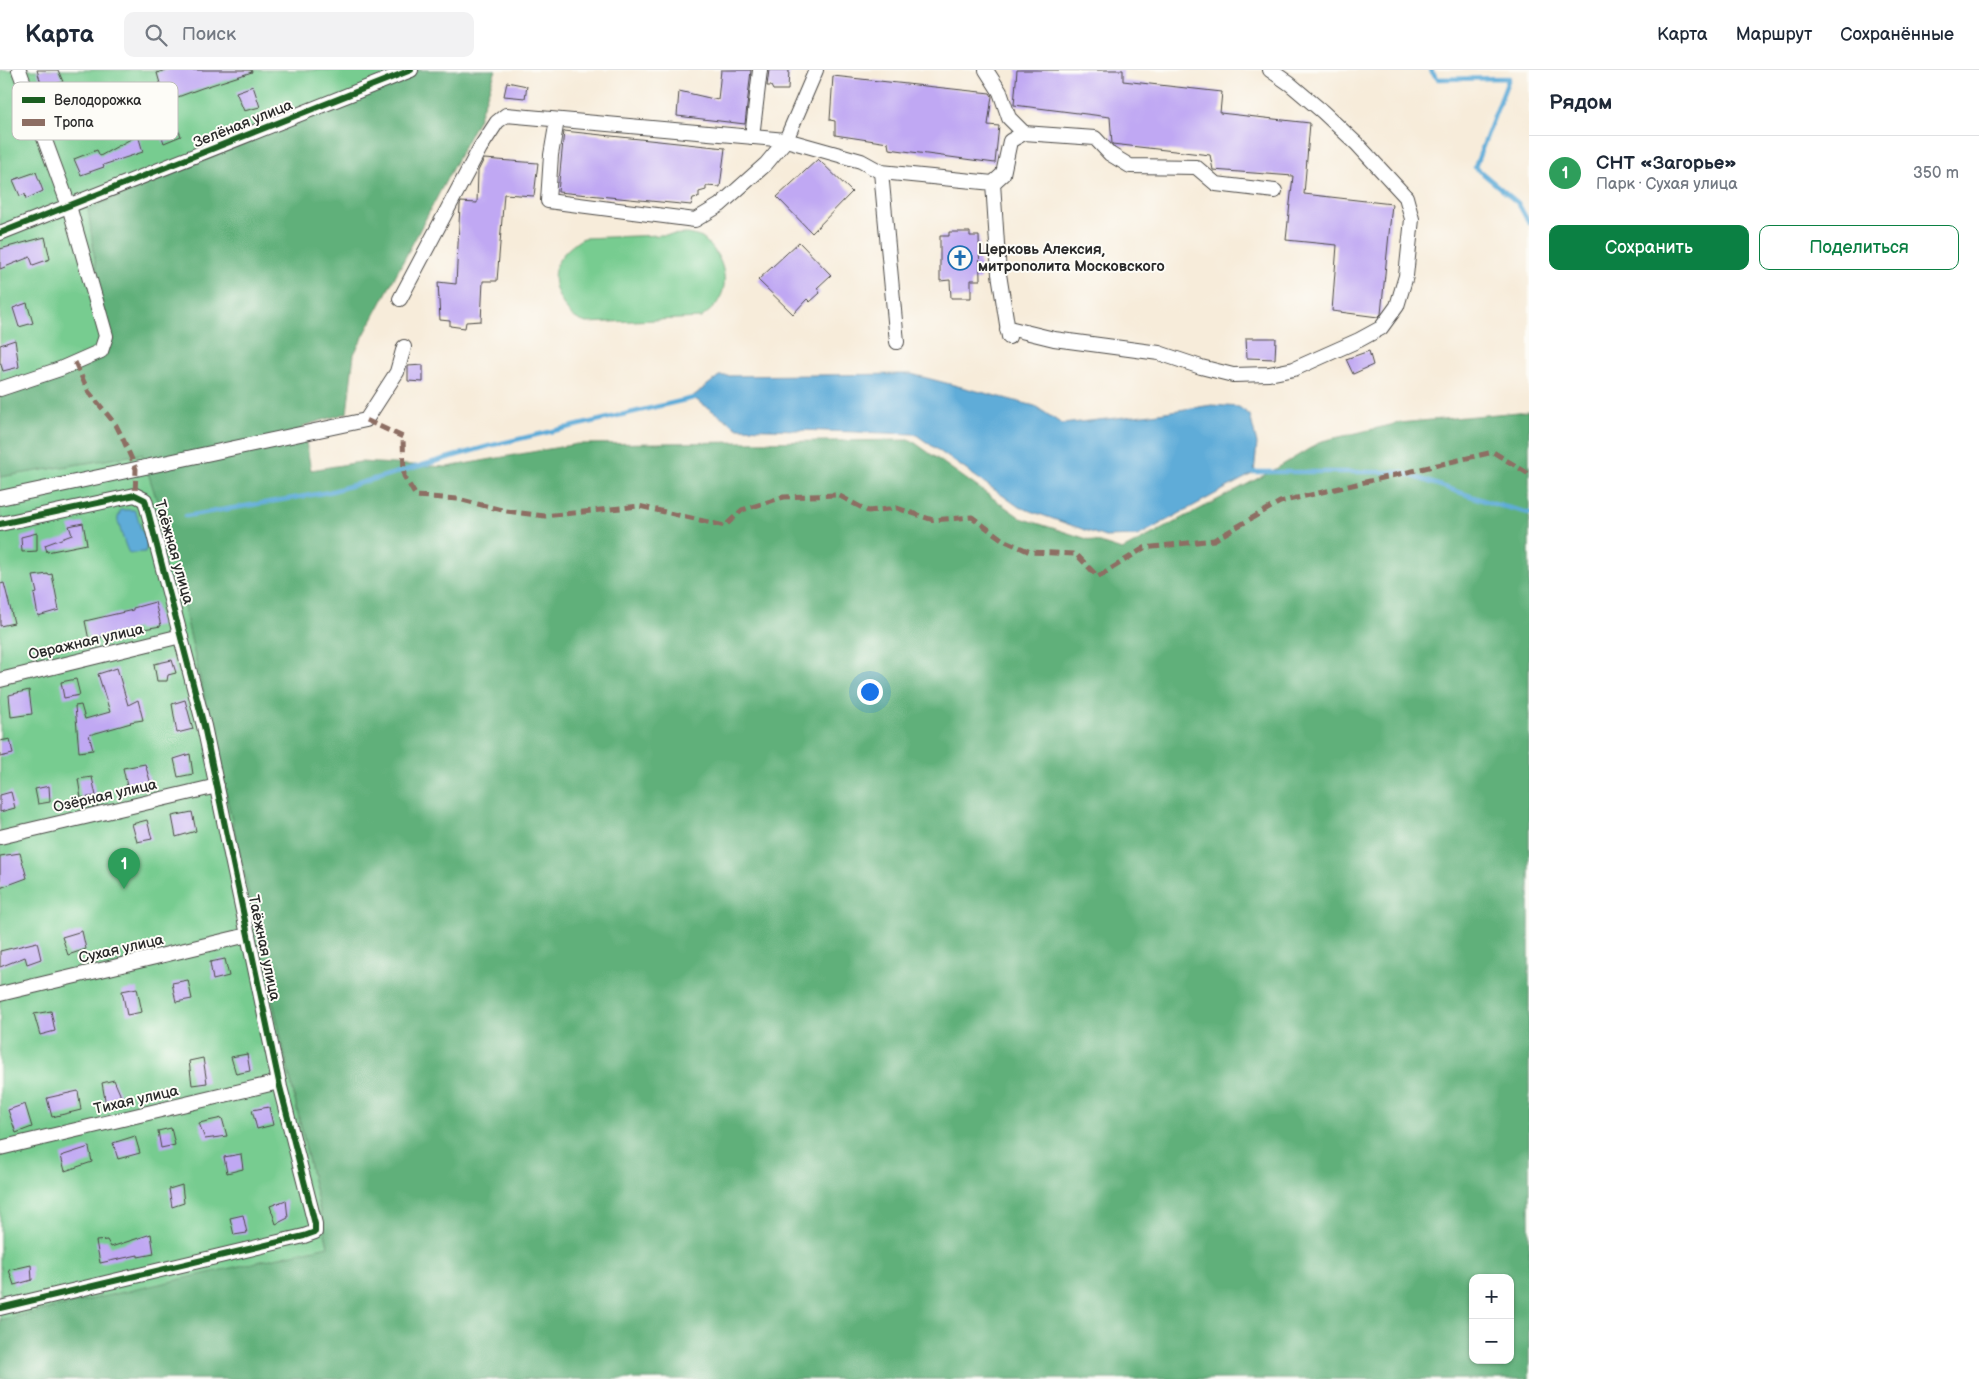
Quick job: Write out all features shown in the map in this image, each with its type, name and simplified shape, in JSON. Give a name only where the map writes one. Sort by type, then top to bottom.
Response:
[{"type":"street","points":[[19,70],[23,82]]},
{"type":"street","name":"Зелёная улица","points":[[0,233],[411,70]]},
{"type":"street","points":[[752,137],[760,70]]},
{"type":"street","points":[[557,120],[551,155],[548,201],[695,220],[720,205],[766,164],[786,140],[816,70]]},
{"type":"street","points":[[986,70],[1000,92],[1009,118],[1024,133]]},
{"type":"street","points":[[993,183],[999,274],[1008,334],[1013,329],[1054,339],[1159,353],[1233,375],[1269,374],[1294,369],[1381,328],[1397,306],[1406,276],[1412,219],[1406,197],[1358,145],[1323,112],[1270,70]]},
{"type":"street","points":[[400,299],[480,148],[497,122],[506,115],[786,140],[861,161],[881,172],[993,183],[1004,174],[1010,141],[1024,133],[1095,138],[1110,154],[1130,166],[1196,167],[1216,184],[1275,191]]},
{"type":"street","points":[[0,389],[101,351],[106,336],[68,206],[44,140]]},
{"type":"street","points":[[881,172],[896,342]]},
{"type":"street","points":[[0,498],[366,420],[397,372],[404,347]]},
{"type":"street","name":"Таёжная улица","points":[[0,524],[135,495],[144,500],[204,726],[279,1082],[315,1224],[315,1232],[304,1236],[0,1308]]},
{"type":"street","name":"Овражная улица","points":[[0,680],[180,636]]},
{"type":"street","name":"Озёрная улица","points":[[0,837],[216,786]]},
{"type":"street","name":"Сухая улица","points":[[0,994],[248,935]]},
{"type":"street","name":"Тихая улица","points":[[0,1148],[279,1082]]},
{"type":"green space","points":[[0,70],[413,70],[106,336],[107,351],[0,393]]},
{"type":"green space","points":[[413,70],[496,70],[478,120],[354,354],[347,413],[303,426],[311,470],[360,462],[447,467],[577,444],[911,440],[1021,518],[1122,550],[1274,470],[1322,441],[1399,423],[1529,411],[1529,1379],[0,1379],[0,1320],[328,1246],[167,532],[142,454],[0,477],[0,393],[107,350],[88,209]]},
{"type":"green space","points":[[687,234],[700,237],[708,243],[719,257],[724,274],[723,290],[720,298],[714,307],[701,318],[587,323],[573,317],[563,304],[555,283],[554,274],[556,266],[566,251],[583,238]]},
{"type":"green space","points":[[142,453],[167,532],[328,1247],[0,1320],[0,477]]},
{"type":"water","points":[[911,374],[1035,406],[1062,424],[1212,405],[1239,407],[1250,415],[1257,444],[1254,473],[1138,536],[1105,537],[1019,507],[915,434],[738,428],[692,397],[719,376]]},
{"type":"water","points":[[121,510],[134,510],[147,539],[145,552],[129,553],[118,522]]},
{"type":"building","points":[[37,70],[58,70],[63,82],[41,82]]},
{"type":"building","points":[[165,70],[251,70],[252,72],[178,97],[178,82],[160,82],[157,73]]},
{"type":"building","points":[[721,70],[751,70],[745,124],[677,116],[679,91],[718,100]]},
{"type":"building","points":[[769,70],[789,70],[788,90],[773,90],[771,86],[767,86]]},
{"type":"building","points":[[1017,70],[1123,70],[1123,81],[1222,92],[1220,113],[1310,123],[1304,194],[1392,204],[1381,314],[1378,317],[1332,311],[1337,245],[1286,240],[1293,176],[1213,170],[1210,155],[1112,144],[1110,117],[1014,105]]},
{"type":"building","points":[[833,76],[990,93],[992,96],[988,125],[999,126],[995,163],[889,149],[888,143],[835,135],[835,121],[830,120]]},
{"type":"building","points":[[507,82],[527,86],[525,98],[504,96]]},
{"type":"building","points":[[253,86],[260,107],[244,111],[236,92]]},
{"type":"building","points":[[564,131],[725,148],[720,187],[706,186],[706,190],[699,192],[699,197],[693,198],[691,205],[558,192]]},
{"type":"building","points":[[129,140],[139,140],[143,152],[103,165],[104,167],[81,175],[74,159],[97,150],[100,156]]},
{"type":"building","points":[[484,159],[538,163],[534,196],[504,194],[497,281],[483,281],[481,321],[466,322],[465,328],[450,326],[450,321],[440,320],[438,282],[456,284],[460,205],[461,202],[477,203],[478,171]]},
{"type":"building","points":[[818,159],[852,192],[812,233],[777,197]]},
{"type":"building","points":[[36,172],[43,191],[26,199],[25,194],[20,196],[13,180]]},
{"type":"building","name":"Церковь Алексия, митрополита Московского","points":[[949,232],[970,232],[970,236],[979,236],[980,280],[971,280],[971,298],[951,298],[950,280],[940,281],[940,236],[949,236]]},
{"type":"building","points":[[45,237],[50,259],[33,265],[30,257],[0,269],[0,249]]},
{"type":"building","points":[[799,242],[831,275],[817,288],[820,293],[810,302],[807,299],[793,314],[758,280]]},
{"type":"building","points":[[27,303],[33,323],[19,327],[13,308]]},
{"type":"building","points":[[1246,338],[1276,338],[1275,359],[1247,358]]},
{"type":"building","points":[[15,340],[19,367],[3,371],[0,362],[0,345]]},
{"type":"building","points":[[1369,351],[1373,365],[1353,374],[1346,359]]},
{"type":"building","points":[[423,365],[423,382],[408,381],[408,366]]},
{"type":"building","points":[[83,523],[87,544],[47,552],[45,545],[72,535],[69,526]]},
{"type":"building","points":[[37,533],[37,551],[22,552],[21,537]]},
{"type":"building","points":[[52,574],[59,610],[38,616],[34,594],[37,593],[33,576]]},
{"type":"building","points":[[4,583],[14,623],[0,626],[0,584]]},
{"type":"building","points":[[155,602],[161,626],[138,630],[138,628],[89,640],[85,621],[133,610],[133,608]]},
{"type":"building","points":[[172,660],[176,673],[168,675],[167,681],[157,681],[154,664]]},
{"type":"building","points":[[117,668],[128,705],[138,700],[143,720],[130,722],[89,735],[93,750],[79,752],[75,706],[81,705],[85,719],[110,712],[98,674]]},
{"type":"building","points":[[76,679],[80,695],[64,698],[61,682]]},
{"type":"building","points":[[29,690],[32,714],[11,717],[9,695]]},
{"type":"building","points":[[185,700],[193,729],[177,733],[172,704]]},
{"type":"building","points":[[10,739],[13,754],[0,757],[0,741]]},
{"type":"building","points":[[190,754],[193,774],[178,777],[174,759]]},
{"type":"building","points":[[145,764],[151,784],[128,791],[123,768]]},
{"type":"building","points":[[92,777],[96,796],[81,798],[78,779]]},
{"type":"building","points":[[49,786],[50,802],[38,804],[35,789]]},
{"type":"building","points":[[11,792],[15,808],[0,812],[0,795]]},
{"type":"building","points":[[192,812],[196,831],[176,837],[172,816]]},
{"type":"building","points":[[147,820],[152,839],[137,842],[132,824]]},
{"type":"building","points":[[20,853],[27,878],[0,888],[0,856]]},
{"type":"building","points":[[82,931],[86,949],[68,955],[62,937]]},
{"type":"building","points":[[37,942],[41,959],[27,964],[25,957],[0,967],[0,951]]},
{"type":"building","points":[[225,959],[229,976],[213,980],[210,962]]},
{"type":"building","points":[[188,980],[192,999],[176,1002],[172,983]]},
{"type":"building","points":[[137,988],[142,1012],[127,1015],[122,991]]},
{"type":"building","points":[[51,1011],[55,1031],[40,1035],[34,1014]]},
{"type":"building","points":[[247,1054],[250,1071],[236,1074],[231,1057]]},
{"type":"building","points":[[203,1058],[207,1083],[192,1085],[189,1061]]},
{"type":"building","points":[[114,1080],[120,1094],[120,1101],[106,1105],[102,1083]]},
{"type":"building","points":[[78,1091],[81,1110],[52,1117],[47,1098]]},
{"type":"building","points":[[25,1104],[32,1127],[16,1133],[8,1110]]},
{"type":"building","points":[[269,1107],[273,1125],[257,1129],[252,1110]]},
{"type":"building","points":[[222,1118],[227,1136],[205,1139],[199,1123]]},
{"type":"building","points":[[171,1128],[175,1145],[161,1148],[158,1131]]},
{"type":"building","points":[[135,1136],[140,1153],[118,1159],[113,1143]]},
{"type":"building","points":[[89,1147],[92,1162],[65,1171],[61,1156]]},
{"type":"building","points":[[241,1154],[243,1169],[227,1173],[224,1157]]},
{"type":"building","points":[[182,1185],[184,1203],[172,1207],[169,1189]]},
{"type":"building","points":[[286,1200],[288,1218],[276,1224],[270,1206]]},
{"type":"building","points":[[243,1215],[247,1233],[234,1235],[230,1218]]},
{"type":"building","points":[[151,1234],[154,1254],[138,1257],[138,1255],[100,1263],[96,1241],[107,1240],[111,1247]]},
{"type":"building","points":[[31,1265],[32,1280],[14,1285],[9,1270]]},
{"type":"waterway","points":[[1430,70],[1438,79],[1509,78],[1475,167],[1518,203],[1529,223]]},
{"type":"waterway","points":[[186,516],[329,492],[489,446],[698,397]]},
{"type":"waterway","points":[[1250,472],[1400,472],[1494,504],[1529,513]]},
{"type":"marked path","points":[[75,362],[88,391],[116,425],[123,439],[136,469],[135,495]]},
{"type":"marked path","points":[[366,420],[403,437],[404,476],[416,496],[458,499],[506,511],[545,516],[639,506],[725,526],[742,510],[784,497],[838,495],[868,511],[897,508],[933,520],[972,517],[1003,540],[1030,552],[1076,554],[1098,577],[1144,548],[1214,540],[1280,502],[1493,452],[1529,474]]},
{"type":"cycle path","points":[[0,233],[411,70]]},
{"type":"cycle path","points":[[0,524],[135,495],[145,500],[204,726],[280,1087],[315,1224],[315,1232],[304,1236],[0,1308]]},
{"type":"place","name":"Церковь Алексия, митрополита Московского","points":[[960,258]]},
{"type":"place","name":"СНТ «Загорье»","points":[[124,889]]}]
